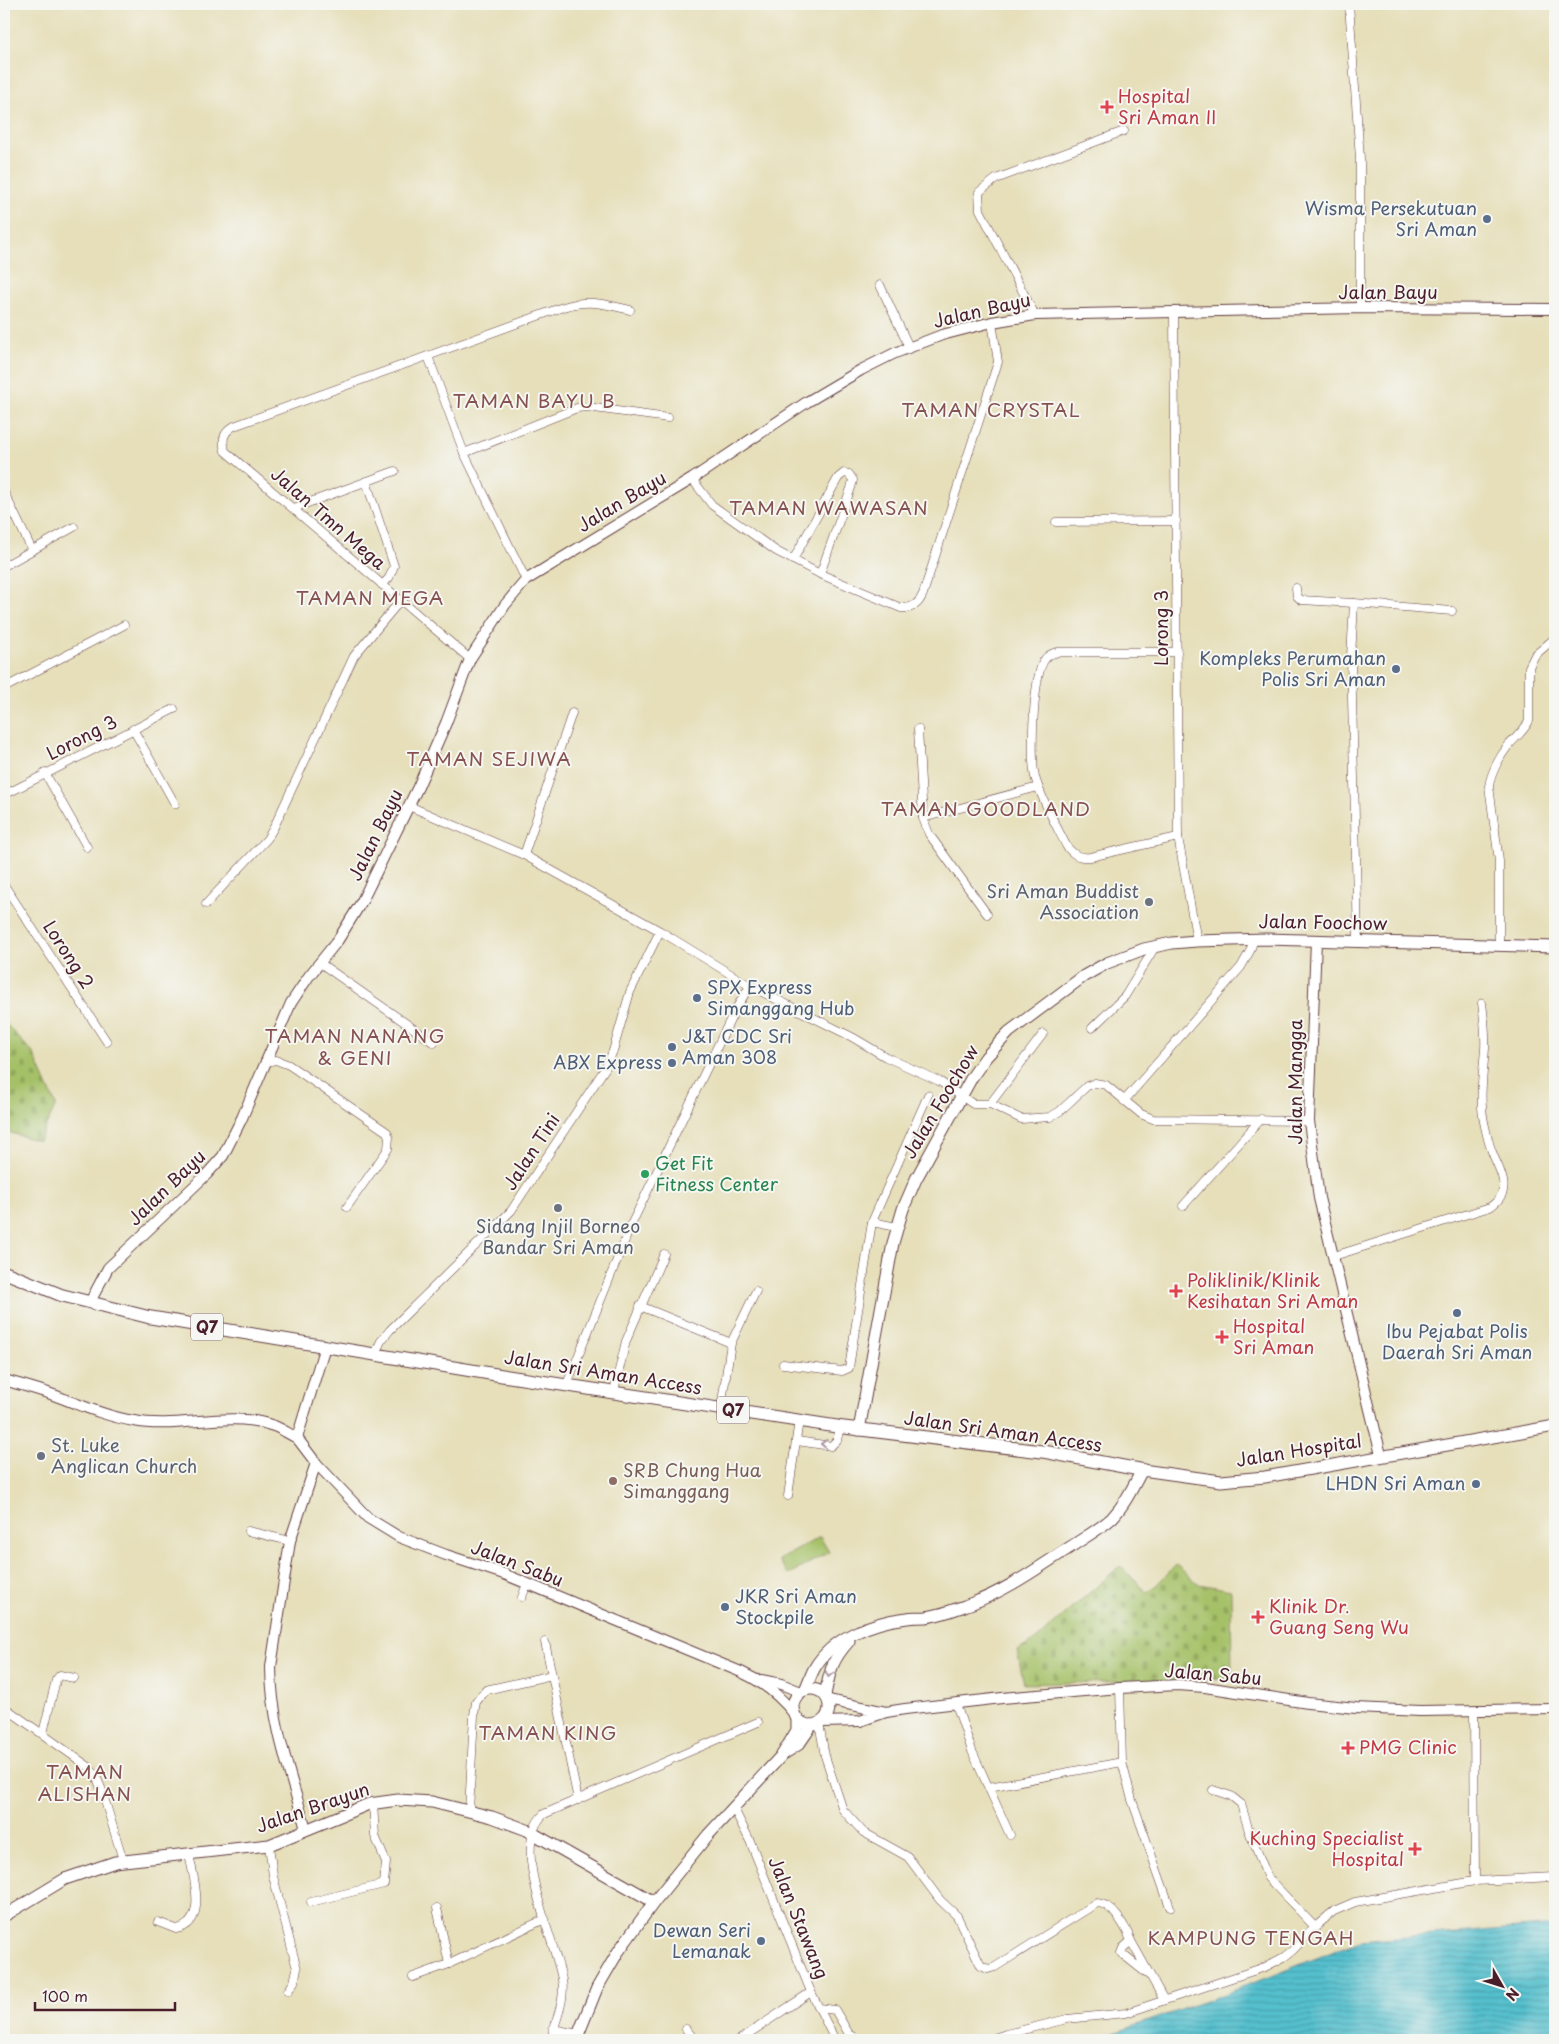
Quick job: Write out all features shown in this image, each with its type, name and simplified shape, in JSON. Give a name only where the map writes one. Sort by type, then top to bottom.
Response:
[{"type":"main road","name":"Jalan Foochow","points":[[859,1430],[886,1272],[896,1227],[916,1179],[986,1057],[1009,1032],[1084,976],[1107,963],[1155,947],[1172,943],[1197,941],[1254,939],[1316,940],[1555,947]]},
{"type":"main road","name":"Q7","points":[[4,1272],[61,1295],[90,1302]]},
{"type":"main road","name":"Jalan Sri Aman Access","points":[[90,1302],[148,1317],[375,1354],[859,1430],[1046,1452],[1142,1470]]},
{"type":"main road","name":"Jalan Hospital","points":[[1142,1470],[1221,1481],[1239,1480],[1555,1426]]},
{"type":"main road","points":[[782,1755],[796,1730],[794,1700],[803,1691],[814,1668],[829,1650],[850,1635],[876,1624],[943,1613],[970,1604],[1004,1589],[1106,1523],[1125,1501],[1142,1470]]},
{"type":"main road","points":[[577,2037],[596,1988],[654,1902],[733,1807],[782,1755],[799,1744],[829,1712],[826,1697],[834,1658],[862,1630]]},
{"type":"main road","points":[[803,1691],[816,1689],[826,1697]]},
{"type":"main road","points":[[796,1717],[801,1722],[818,1723]]},
{"type":"main road","name":"Jalan Brayun","points":[[4,1916],[65,1879],[92,1869],[123,1860],[269,1845],[373,1803],[398,1800],[432,1802],[492,1817],[532,1832],[654,1902]]},
{"type":"street","points":[[1349,4],[1360,159],[1360,308]]},
{"type":"street","points":[[1035,315],[980,210],[978,200],[980,192],[996,180],[1124,131]]},
{"type":"street","points":[[880,285],[909,347]]},
{"type":"street","points":[[526,580],[464,453],[428,356],[580,301],[630,310]]},
{"type":"street","name":"Jalan Bayu","points":[[90,1302],[108,1268],[207,1174],[223,1156],[242,1118],[291,1002],[354,917],[409,806],[446,723],[470,660],[505,605],[526,580],[692,479],[807,402],[861,370],[909,347],[942,335],[992,322],[1035,315],[1360,308],[1555,309]]},
{"type":"street","name":"Lorong 3","points":[[1174,313],[1178,837],[1197,941]]},
{"type":"street","points":[[692,479],[712,504],[776,551],[820,574],[901,608],[912,607],[921,599],[998,362],[992,322]]},
{"type":"street","name":"Jalan Tmn Mega","points":[[428,356],[234,426],[224,436],[222,442],[225,451],[470,660]]},
{"type":"street","points":[[464,453],[577,408],[587,407],[668,418]]},
{"type":"street","points":[[294,508],[395,471]]},
{"type":"street","points":[[794,560],[838,478],[844,473],[849,474],[853,480],[851,488],[820,574]]},
{"type":"street","points":[[366,481],[394,566],[389,578],[382,585]]},
{"type":"street","points":[[4,492],[32,550]]},
{"type":"street","points":[[1056,522],[1176,521]]},
{"type":"street","points":[[4,566],[74,527]]},
{"type":"street","points":[[1296,588],[1297,596],[1301,600],[1452,610]]},
{"type":"street","points":[[206,904],[267,839],[354,656],[400,602]]},
{"type":"street","points":[[1354,603],[1351,657],[1358,941]]},
{"type":"street","points":[[4,688],[124,624]]},
{"type":"street","points":[[1499,946],[1499,861],[1489,786],[1490,780],[1506,748],[1526,727],[1529,721],[1529,667],[1531,660],[1555,638]]},
{"type":"street","points":[[1177,652],[1058,652],[1047,656],[1039,674],[1032,759],[1038,787],[1067,847],[1074,855],[1080,858],[1178,837]]},
{"type":"street","name":"Lorong 3","points":[[4,795],[174,708]]},
{"type":"street","points":[[524,855],[572,713]]},
{"type":"street","points":[[132,729],[175,804]]},
{"type":"street","points":[[918,729],[923,818],[929,834],[987,914]]},
{"type":"street","points":[[45,773],[87,847]]},
{"type":"street","points":[[923,818],[1038,787]]},
{"type":"street","points":[[409,806],[524,855],[660,931],[750,986],[852,1037],[886,1057],[939,1082],[973,1104],[986,1104],[1021,1119],[1050,1117],[1060,1111],[1087,1086],[1095,1084],[1106,1085],[1141,1114],[1153,1119],[1309,1121]]},
{"type":"street","name":"Lorong 2","points":[[4,885],[107,1042]]},
{"type":"street","name":"Jalan Tini","points":[[375,1354],[381,1341],[390,1330],[494,1230],[515,1206],[606,1067],[613,1051],[628,997],[660,931]]},
{"type":"street","points":[[1124,1101],[1246,959],[1254,939]]},
{"type":"street","name":"Jalan Mangga","points":[[1316,940],[1309,1121],[1319,1198],[1381,1455]]},
{"type":"street","points":[[1092,1028],[1125,996],[1155,947]]},
{"type":"street","points":[[320,963],[434,1043]]},
{"type":"street","points":[[567,1384],[631,1225],[735,1010],[750,986]]},
{"type":"street","points":[[1334,1256],[1490,1207],[1502,1193],[1504,1181],[1490,1148],[1482,1114],[1481,1098],[1485,1047],[1482,1003]]},
{"type":"street","points":[[986,1104],[1043,1034]]},
{"type":"street","points":[[265,1062],[276,1060],[289,1065],[387,1132],[389,1137],[388,1149],[347,1207]]},
{"type":"street","points":[[783,1364],[842,1371],[849,1368],[872,1222],[928,1095]]},
{"type":"street","points":[[1183,1206],[1261,1119]]},
{"type":"street","points":[[872,1222],[896,1227]]},
{"type":"street","points":[[614,1391],[626,1341],[664,1254]]},
{"type":"street","points":[[721,1408],[731,1342],[756,1291]]},
{"type":"street","points":[[640,1306],[731,1342]]},
{"type":"street","points":[[4,1380],[45,1392],[113,1417],[136,1422],[163,1423],[237,1418],[259,1421],[275,1426],[297,1438],[325,1346]]},
{"type":"street","points":[[788,1496],[799,1420]]},
{"type":"street","points":[[797,1441],[831,1446],[837,1440],[840,1427]]},
{"type":"street","name":"Jalan Sabu","points":[[297,1438],[316,1462],[368,1518],[387,1531],[415,1544],[527,1584],[756,1679]]},
{"type":"street","points":[[306,1829],[279,1734],[271,1686],[273,1657],[290,1541],[316,1462]]},
{"type":"street","points":[[248,1531],[290,1541]]},
{"type":"street","points":[[522,1597],[527,1584]]},
{"type":"street","points":[[545,1642],[578,1800]]},
{"type":"street","points":[[43,1734],[56,1680],[60,1675],[74,1678]]},
{"type":"street","points":[[469,1811],[474,1715],[479,1698],[486,1690],[552,1675]]},
{"type":"street","points":[[756,1679],[803,1691]]},
{"type":"street","points":[[756,1679],[777,1694],[796,1717]]},
{"type":"street","name":"Jalan Sabu","points":[[886,1712],[1002,1698],[1120,1688],[1178,1686],[1205,1687],[1308,1703],[1356,1708],[1420,1711],[1555,1709]]},
{"type":"street","points":[[1120,1688],[1122,1762],[1132,1800],[1170,1907]]},
{"type":"street","points":[[826,1697],[859,1708],[875,1708],[886,1712]]},
{"type":"street","points":[[956,1704],[972,1751],[1010,1835]]},
{"type":"street","points":[[4,1707],[89,1767],[96,1776],[123,1860]]},
{"type":"street","name":"Jalan Sabu","points":[[1538,1709],[1555,1717]]},
{"type":"street","points":[[1474,1710],[1475,1881]]},
{"type":"street","points":[[886,1712],[860,1721],[818,1723],[825,1756],[843,1810],[863,1832],[908,1857],[940,1900],[957,1916],[978,1964],[988,1969],[995,1967],[1096,1904],[1108,1906],[1123,1925],[1164,2000]]},
{"type":"street","points":[[551,2040],[563,1993],[562,1980],[530,1866],[532,1832],[536,1823],[544,1814],[758,1722]]},
{"type":"street","points":[[989,1787],[1122,1762]]},
{"type":"street","points":[[1213,1790],[1231,1796],[1240,1804],[1268,1878],[1315,1927]]},
{"type":"street","points":[[311,1902],[384,1884],[386,1862],[375,1836],[373,1803]]},
{"type":"street","name":"Jalan Stawang","points":[[733,1807],[754,1850],[811,1992],[835,2040]]},
{"type":"street","points":[[269,1845],[273,1876],[297,1969],[294,1982],[288,1991]]},
{"type":"street","points":[[158,1922],[176,1929],[185,1926],[194,1917],[196,1897],[190,1854]]},
{"type":"street","points":[[988,2040],[1067,2019],[1126,2013],[1271,1964],[1293,1950],[1315,1927],[1334,1911],[1355,1902],[1475,1881],[1555,1877]]},
{"type":"street","points":[[437,1908],[449,1964]]},
{"type":"street","points":[[413,1977],[449,1964],[545,1919]]},
{"type":"street","points":[[1131,1941],[1123,1948],[1121,1953],[1151,1977]]},
{"type":"street","points":[[740,2040],[811,1992]]},
{"type":"street","points":[[819,2008],[836,2011],[849,2034],[860,2040]]},
{"type":"street","points":[[553,2029],[577,2037]]},
{"type":"street","points":[[686,2029],[695,2040]]},
{"type":"green space","points":[[4,1022],[33,1053],[56,1105],[39,1141],[4,1131]]},
{"type":"green space","points":[[820,1537],[829,1552],[788,1575],[779,1560]]},
{"type":"green space","points":[[1176,1565],[1199,1584],[1231,1590],[1232,1679],[1024,1684],[1017,1651],[1036,1640],[1120,1566],[1148,1593]]},
{"type":"water","points":[[1555,1925],[1555,2040],[1094,2040],[1220,1996],[1360,1941]]},
{"type":"place","name":"Hospital Sri Aman II","points":[[1107,107]]},
{"type":"place","name":"Wisma Persekutuan Sri Aman","points":[[1487,219]]},
{"type":"place","name":"Kompleks Perumahan Polis Sri Aman","points":[[1396,669]]},
{"type":"place","name":"Sri Aman Buddist Association","points":[[1149,902]]},
{"type":"place","name":"SPX Express Simanggang Hub","points":[[697,998]]},
{"type":"place","name":"J&T CDC Sri Aman 308","points":[[672,1047]]},
{"type":"place","name":"ABX Express","points":[[672,1063]]},
{"type":"place","name":"Get Fit Fitness Center","points":[[645,1174]]},
{"type":"place","name":"Sidang Injil Borneo Bandar Sri Aman","points":[[558,1208]]},
{"type":"place","name":"Poliklinik/Klinik Kesihatan Sri Aman","points":[[1176,1291]]},
{"type":"place","name":"Ibu Pejabat Polis Daerah Sri Aman","points":[[1457,1313]]},
{"type":"place","name":"Hospital Sri Aman","points":[[1222,1337]]},
{"type":"place","name":"St. Luke Anglican Church","points":[[41,1456]]},
{"type":"place","name":"SRB Chung Hua Simanggang","points":[[613,1481]]},
{"type":"place","name":"LHDN Sri Aman","points":[[1476,1484]]},
{"type":"place","name":"JKR Sri Aman Stockpile","points":[[725,1607]]},
{"type":"place","name":"Klinik Dr. Guang Seng Wu","points":[[1258,1617]]},
{"type":"place","name":"PMG Clinic","points":[[1348,1748]]},
{"type":"place","name":"Kuching Specialist Hospital","points":[[1415,1849]]},
{"type":"place","name":"Dewan Seri Lemanak","points":[[761,1941]]},
{"type":"district","name":"TAMAN BAYU B","points":[[534,401]]},
{"type":"district","name":"TAMAN CRYSTAL","points":[[991,410]]},
{"type":"district","name":"TAMAN WAWASAN","points":[[829,508]]},
{"type":"district","name":"TAMAN MEGA","points":[[370,598]]},
{"type":"district","name":"TAMAN SEJIWA","points":[[489,759]]},
{"type":"district","name":"TAMAN GOODLAND","points":[[986,809]]},
{"type":"district","name":"TAMAN NANANG & GENI","points":[[355,1047]]},
{"type":"district","name":"TAMAN KING","points":[[548,1733]]},
{"type":"district","name":"TAMAN ALISHAN","points":[[85,1783]]},
{"type":"district","name":"KAMPUNG TENGAH","points":[[1251,1938]]}]
